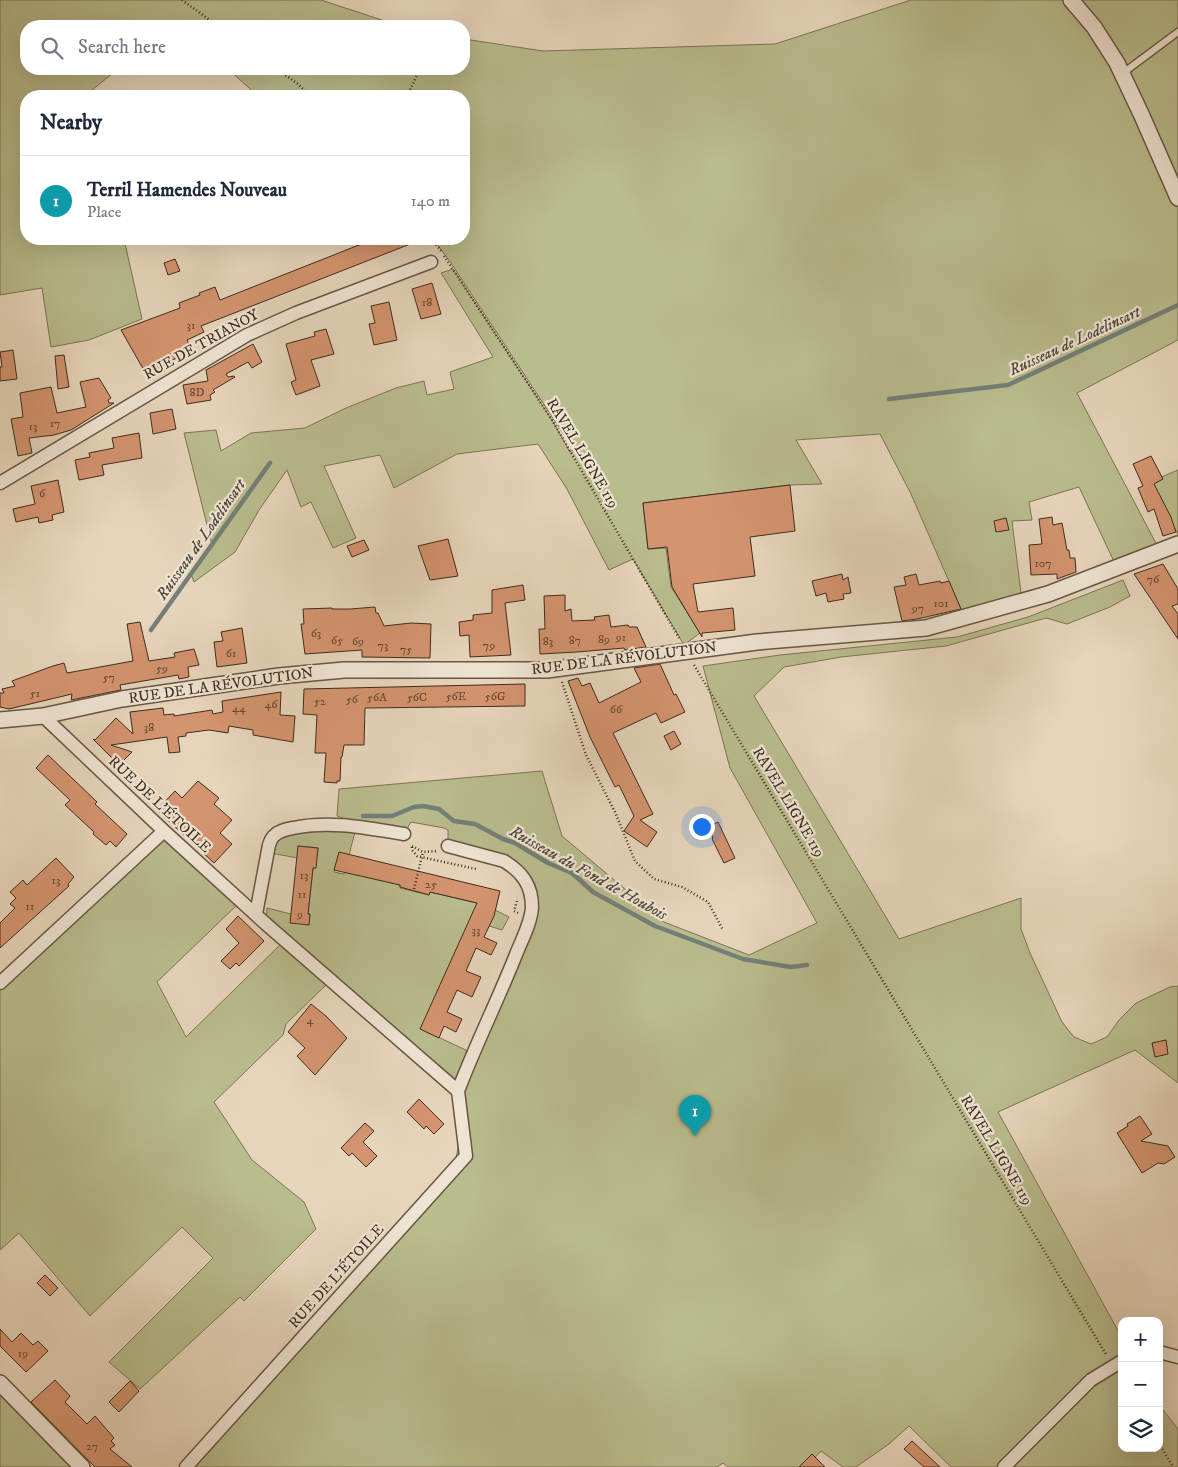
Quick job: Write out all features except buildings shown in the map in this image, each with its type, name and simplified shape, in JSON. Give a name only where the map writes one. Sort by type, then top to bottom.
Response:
[{"type":"street","points":[[1071,0],[1094,27],[1122,73],[1178,198]]},
{"type":"street","name":"RUE DE TRIANOY","points":[[0,483],[246,334],[296,313],[432,262]]},
{"type":"street","name":"RUE DE LA RÉVOLUTION","points":[[0,720],[43,716],[122,699],[279,676],[344,670],[547,670],[757,642],[926,628],[1048,594],[1178,544]]},
{"type":"street","name":"RUE DE L'ÉTOILE","points":[[43,716],[256,914],[458,1091]]},
{"type":"street","points":[[256,914],[268,844],[274,835],[284,830],[328,824],[404,834]]},
{"type":"street","points":[[0,983],[164,830]]},
{"type":"street","name":"RUE DE L'ÉTOILE","points":[[186,1467],[466,1156],[458,1091],[472,1053],[504,984],[529,922],[532,907],[527,881],[504,861],[448,846]]},
{"type":"street","points":[[1163,1353],[1178,1356]]},
{"type":"street","points":[[1004,1467],[1091,1380],[1120,1362]]},
{"type":"street","points":[[0,1383],[82,1467]]},
{"type":"lane","points":[[1122,73],[1178,32]]},
{"type":"path","points":[[182,0],[210,20]]},
{"type":"path","points":[[285,75],[304,90]]},
{"type":"path","points":[[409,90],[417,75]]},
{"type":"path","name":"RAVEL LIGNE 119","points":[[436,245],[552,420],[687,651],[1108,1358]]},
{"type":"path","points":[[558,669],[586,754],[615,812],[635,861],[654,879],[682,887],[708,902],[723,930]]},
{"type":"path","points":[[404,834],[415,854],[421,857],[477,869]]},
{"type":"path","points":[[412,846],[423,852],[438,852],[448,846]]},
{"type":"path","points":[[414,888],[423,852]]},
{"type":"path","points":[[518,897],[514,911],[529,922]]},
{"type":"path","points":[[1163,1450],[1173,1467]]},
{"type":"green space","points":[[0,0],[321,0],[382,20],[20,20],[20,75],[111,75],[92,90],[20,90],[20,245],[125,245],[142,319],[89,340],[51,347],[42,288],[0,295]]},
{"type":"green space","points":[[911,0],[1178,0],[1178,340],[1077,393],[1160,551],[1117,568],[1079,487],[1029,502],[1032,520],[1012,521],[1022,601],[966,616],[961,609],[911,494],[880,434],[796,440],[822,484],[789,485],[643,503],[648,549],[666,548],[671,587],[700,633],[684,645],[633,559],[609,570],[567,489],[538,444],[457,454],[394,488],[380,455],[324,466],[356,538],[333,548],[311,502],[301,507],[287,470],[259,510],[235,552],[194,582],[191,574],[212,545],[184,433],[216,430],[221,451],[251,433],[305,428],[346,408],[396,388],[424,381],[427,395],[454,389],[450,372],[493,357],[441,273],[453,269],[552,420],[570,452],[576,448],[564,435],[438,245],[470,245],[470,90],[251,90],[235,75],[470,75],[470,40],[543,51],[775,44]]},
{"type":"green space","points":[[1178,470],[1178,535],[1152,481]]},
{"type":"green space","points":[[1123,580],[1130,596],[1110,607],[1067,624],[1046,618],[946,646],[841,657],[784,667],[754,696],[899,939],[1021,898],[1021,929],[1062,1022],[1074,1037],[1091,1044],[1107,1037],[1119,1020],[1136,1003],[1170,987],[1178,986],[1178,1083],[1135,1050],[998,1112],[1118,1331],[1118,1452],[1163,1452],[1163,1410],[1178,1429],[1178,1467],[951,1467],[909,1426],[889,1444],[856,1467],[843,1467],[821,1451],[806,1467],[728,1467],[723,1463],[717,1467],[179,1467],[291,1340],[456,1159],[464,1113],[457,1091],[266,924],[267,908],[291,914],[309,924],[310,914],[308,914],[314,858],[317,858],[318,848],[299,846],[297,858],[271,853],[279,838],[319,829],[355,832],[349,855],[339,853],[334,872],[344,874],[345,872],[400,885],[400,888],[429,895],[430,892],[485,905],[509,917],[502,930],[489,926],[421,1029],[472,1053],[530,915],[524,873],[448,846],[448,830],[444,828],[411,822],[404,834],[369,828],[337,816],[339,789],[542,771],[562,836],[664,922],[749,955],[817,923],[730,768],[703,666],[780,655],[957,637],[1028,617]]},
{"type":"green space","points":[[164,836],[238,904],[157,982],[186,1037],[283,942],[329,982],[286,1024],[283,1035],[214,1102],[252,1160],[304,1202],[316,1229],[244,1301],[240,1297],[140,1389],[109,1362],[213,1258],[182,1227],[90,1316],[19,1233],[0,1250],[0,990]]},
{"type":"green space","points":[[0,1389],[75,1467],[0,1467]]},
{"type":"waterway","name":"Ruisseau de Lodelinsart","points":[[889,399],[1008,385],[1178,305]]},
{"type":"waterway","name":"Ruisseau de Lodelinsart","points":[[151,630],[270,463]]},
{"type":"waterway","name":"Ruisseau du Fond de Houbois","points":[[363,816],[392,816],[414,807],[423,806],[439,809],[454,821],[475,824],[503,839],[515,843],[548,863],[572,873],[593,892],[655,926],[743,959],[791,967],[807,965]]},
{"type":"place","name":"Terril Hamendes Nouveau","points":[[695,1136]]}]
